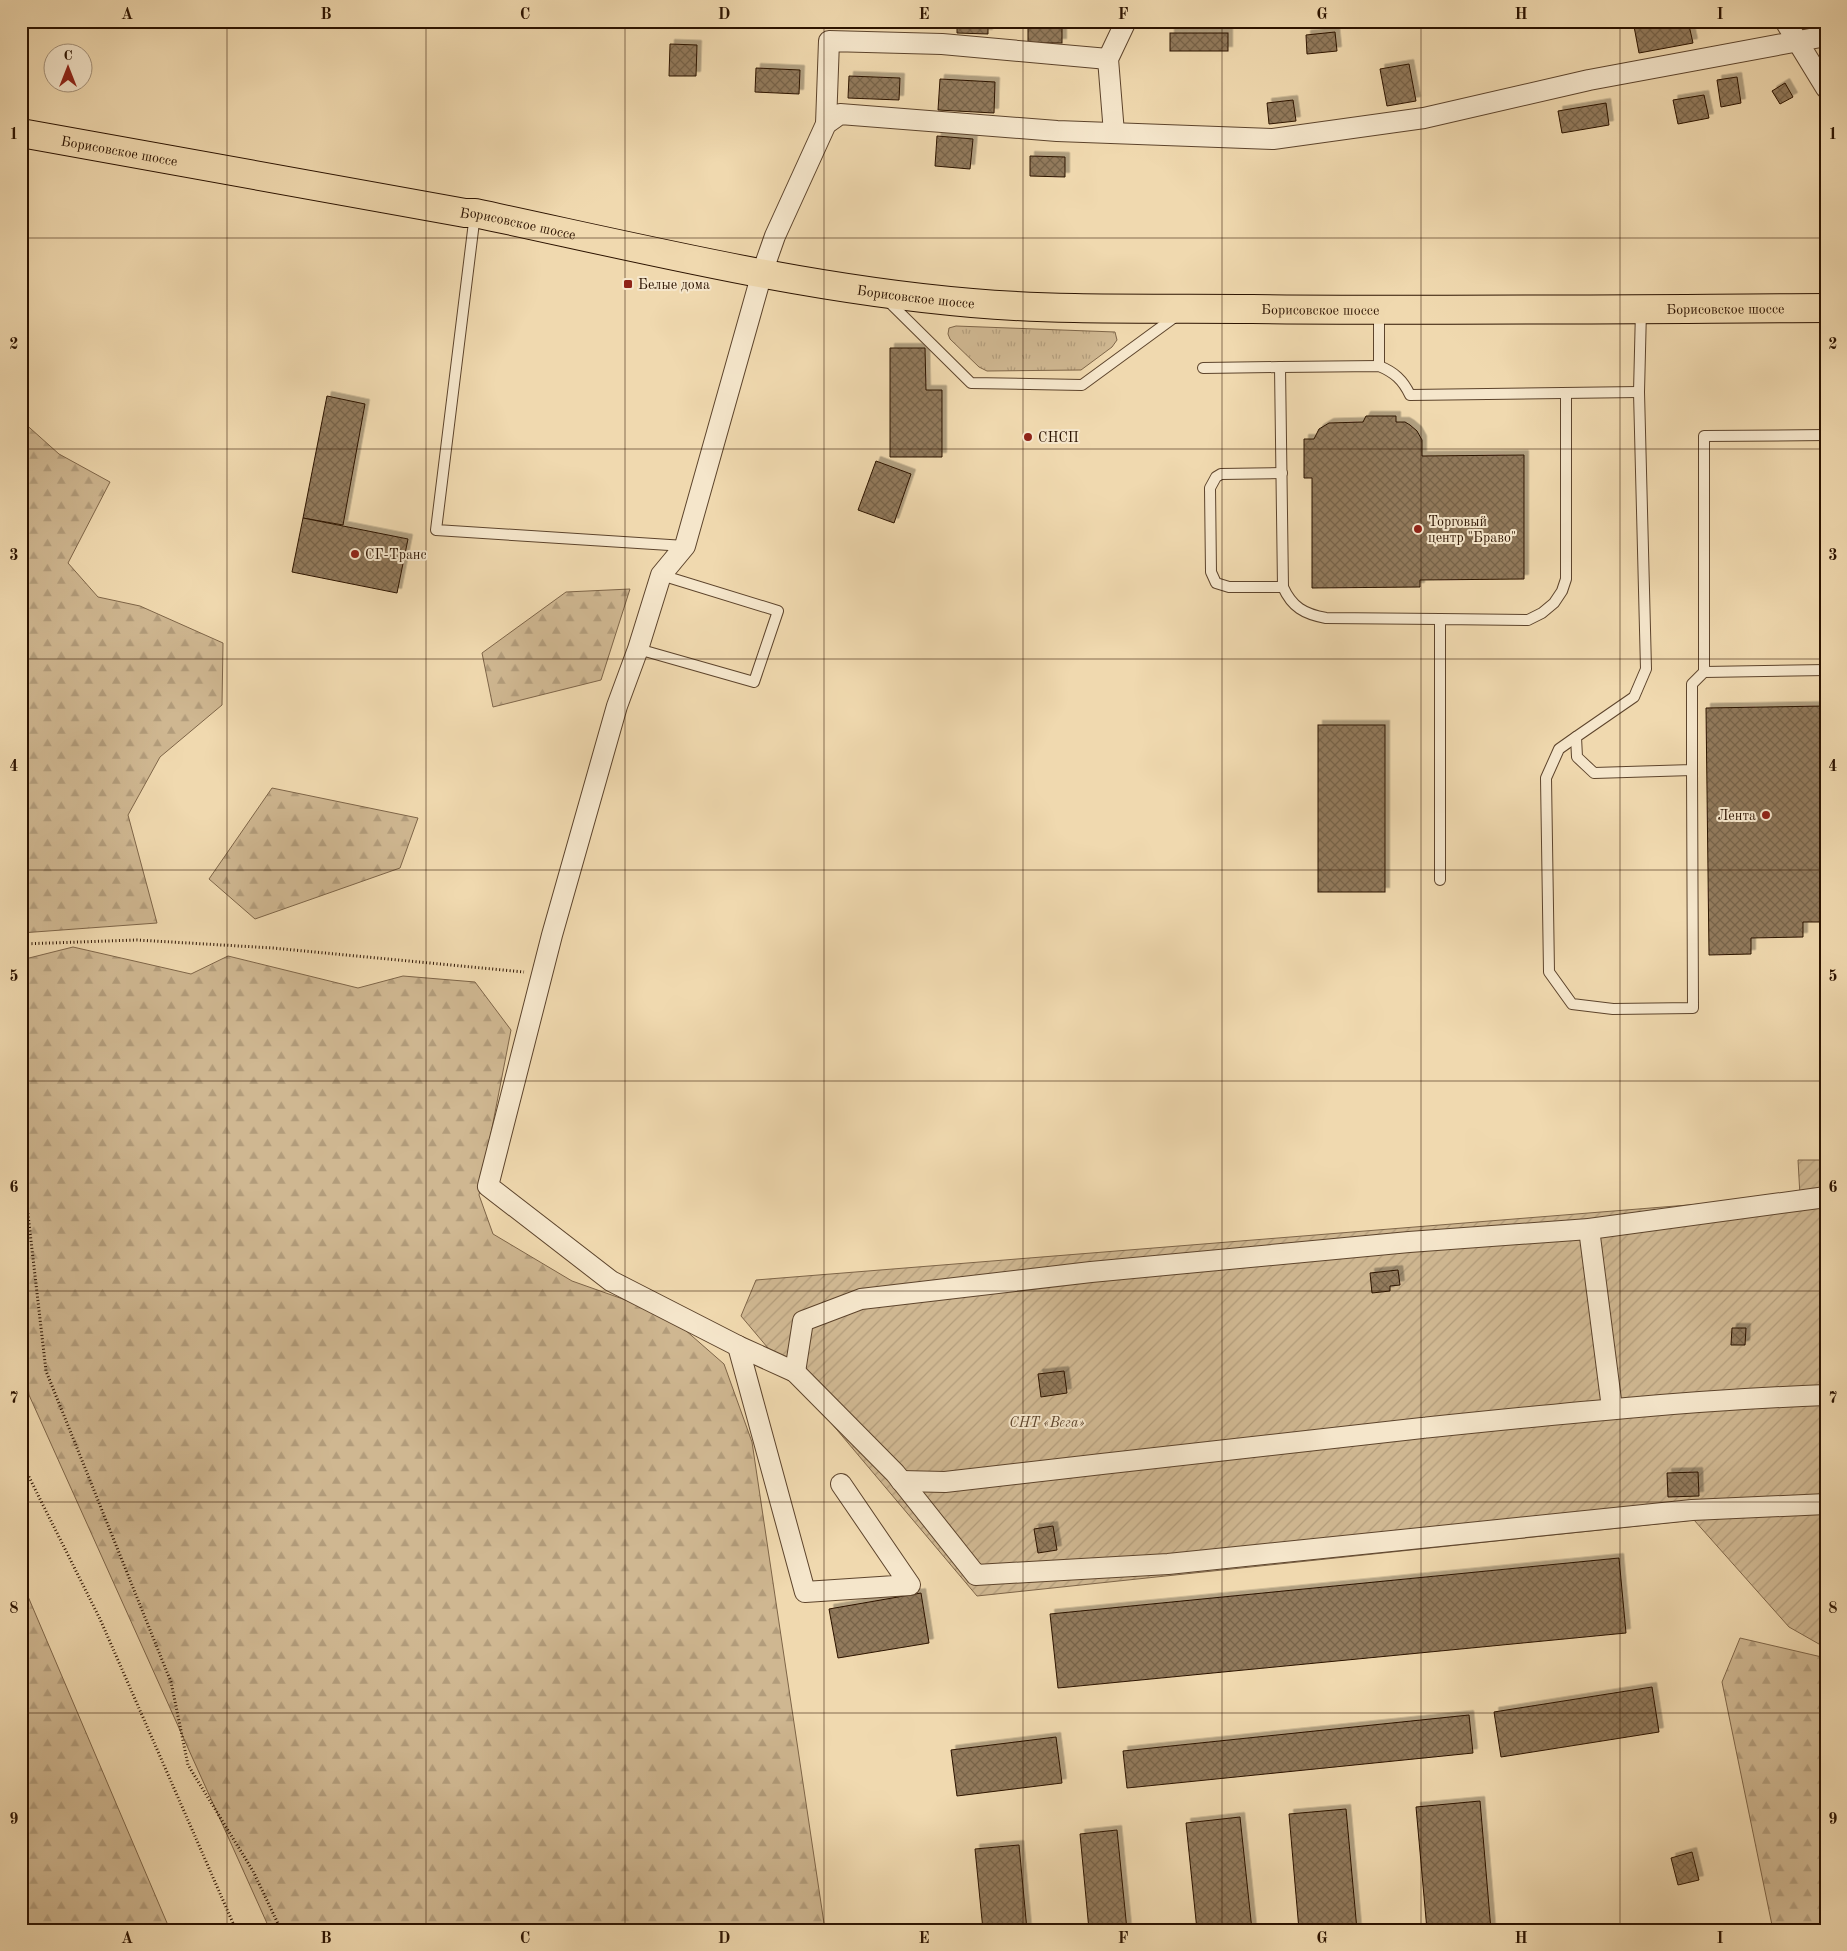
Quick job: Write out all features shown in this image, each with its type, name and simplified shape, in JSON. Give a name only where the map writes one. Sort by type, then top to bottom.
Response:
[{"type":"main road","name":"Борисовское шоссе","points":[[21,133],[475,214],[762,274],[880,293],[971,303],[1036,308],[1379,310],[1826,308]]},
{"type":"street","points":[[1114,133],[1108,59],[1126,21]]},
{"type":"street","points":[[1785,21],[1826,88]]},
{"type":"street","points":[[826,124],[840,114],[1057,131],[1274,139],[1424,118],[1589,80],[1826,36]]},
{"type":"street","points":[[1108,59],[942,44],[829,42],[826,124],[775,236],[762,274],[685,546],[661,575],[638,650],[617,706],[542,974],[488,1186],[612,1281],[738,1346],[795,1372],[902,1481],[976,1575],[1168,1564],[1692,1510],[1826,1504]]},
{"type":"street","points":[[795,1372],[803,1321],[861,1299],[1091,1272],[1409,1242],[1589,1229],[1826,1196]]},
{"type":"street","points":[[1589,1229],[1612,1408]]},
{"type":"street","points":[[738,1346],[805,1592],[910,1585],[841,1484]]},
{"type":"street","points":[[902,1481],[945,1482],[1612,1408],[1727,1399],[1826,1395]]},
{"type":"lane","points":[[475,214],[436,530],[685,546]]},
{"type":"lane","points":[[880,293],[971,382],[1082,385],[1188,308]]},
{"type":"lane","points":[[1641,309],[1639,392],[1646,669],[1634,697],[1559,749],[1546,778],[1549,972],[1572,1004],[1613,1008],[1693,1008],[1692,684],[1704,672],[1826,670]]},
{"type":"lane","points":[[1379,310],[1379,366]]},
{"type":"lane","points":[[1203,368],[1379,366],[1390,370],[1399,378],[1410,395],[1639,392]]},
{"type":"lane","points":[[1280,367],[1282,587],[1296,607],[1308,614],[1326,618],[1528,620],[1542,613],[1554,603],[1562,591],[1566,579],[1566,394]]},
{"type":"lane","points":[[1704,672],[1704,436],[1826,435]]},
{"type":"lane","points":[[1282,473],[1221,474],[1216,477],[1210,488],[1213,578],[1216,583],[1222,586],[1282,587]]},
{"type":"lane","points":[[638,650],[754,682],[778,611],[661,575]]},
{"type":"lane","points":[[1440,619],[1440,880]]},
{"type":"lane","points":[[1576,737],[1577,757],[1594,773],[1692,770]]},
{"type":"path","points":[[21,944],[137,940],[244,946],[542,974]]},
{"type":"path","points":[[21,1154],[46,1371],[171,1682],[188,1765],[253,1871],[281,1930]]},
{"type":"path","points":[[21,1461],[100,1619],[236,1930]]},
{"type":"green space","points":[[956,326],[1115,332],[1117,340],[1112,347],[1081,370],[987,371],[979,367],[950,339],[948,334],[949,328]]},
{"type":"green space","points":[[21,420],[59,454],[110,482],[68,563],[98,597],[140,606],[223,643],[222,705],[160,757],[128,815],[157,923],[21,933]]},
{"type":"green space","points":[[630,589],[601,680],[493,707],[482,653],[566,592]]},
{"type":"green space","points":[[272,788],[418,818],[400,868],[255,919],[209,879]]},
{"type":"green space","points":[[73,947],[191,974],[228,956],[358,988],[403,976],[475,982],[511,1030],[479,1195],[493,1234],[572,1281],[668,1315],[724,1364],[752,1442],[825,1930],[270,1930],[29,1395],[21,1328],[21,960]]},
{"type":"green space","name":"СНТ «Вега»","points":[[1798,1160],[1826,1160],[1826,1648],[1789,1627],[1694,1520],[977,1596],[741,1316],[756,1280],[1800,1196]]},
{"type":"green space","points":[[21,1580],[170,1930],[21,1930]]},
{"type":"green space","points":[[1740,1638],[1826,1658],[1826,1930],[1773,1930],[1722,1682]]},
{"type":"building","points":[[957,21],[988,21],[988,34],[957,33]]},
{"type":"building","points":[[1028,21],[1062,21],[1062,43],[1028,43]]},
{"type":"building","points":[[1633,21],[1688,21],[1693,43],[1639,53]]},
{"type":"building","points":[[1335,32],[1337,51],[1307,54],[1306,35]]},
{"type":"building","points":[[1170,33],[1228,33],[1228,51],[1170,51]]},
{"type":"building","points":[[670,44],[697,45],[696,76],[669,76]]},
{"type":"building","points":[[1409,64],[1416,101],[1387,106],[1380,69]]},
{"type":"building","points":[[756,68],[800,70],[799,94],[755,92]]},
{"type":"building","points":[[849,76],[900,78],[899,100],[848,98]]},
{"type":"building","points":[[1737,77],[1741,103],[1721,107],[1717,80]]},
{"type":"building","points":[[940,79],[995,82],[994,113],[938,110]]},
{"type":"building","points":[[1785,83],[1793,97],[1780,104],[1772,91]]},
{"type":"building","points":[[1704,95],[1709,118],[1678,124],[1673,100]]},
{"type":"building","points":[[1293,100],[1296,121],[1269,124],[1267,103]]},
{"type":"building","points":[[1606,103],[1609,125],[1562,133],[1558,111]]},
{"type":"building","points":[[937,136],[973,139],[970,169],[935,166]]},
{"type":"building","points":[[1030,156],[1065,157],[1065,177],[1030,176]]},
{"type":"building","points":[[890,348],[925,348],[926,390],[942,390],[942,457],[890,457]]},
{"type":"building","points":[[327,396],[365,404],[343,525],[303,518]]},
{"type":"building","name":"Торговый центр \"Браво\"","points":[[1366,416],[1396,416],[1396,422],[1405,422],[1410,425],[1417,431],[1422,440],[1422,456],[1524,455],[1524,579],[1420,580],[1420,587],[1312,588],[1312,478],[1304,478],[1304,439],[1314,439],[1319,429],[1329,423],[1363,422]]},
{"type":"building","points":[[876,461],[911,474],[894,523],[858,510]]},
{"type":"building","points":[[303,518],[408,539],[397,593],[292,572]]},
{"type":"building","name":"Лента","points":[[1826,706],[1826,922],[1803,922],[1803,937],[1751,938],[1751,954],[1709,955],[1706,708]]},
{"type":"building","points":[[1318,725],[1385,725],[1385,892],[1318,892]]},
{"type":"building","points":[[1398,1270],[1400,1285],[1390,1286],[1390,1291],[1372,1293],[1370,1273]]},
{"type":"building","points":[[1732,1328],[1746,1328],[1745,1345],[1731,1345]]},
{"type":"building","points":[[1064,1371],[1067,1393],[1041,1397],[1038,1374]]},
{"type":"building","points":[[1698,1472],[1699,1496],[1668,1497],[1667,1473]]},
{"type":"building","points":[[1053,1526],[1057,1550],[1038,1553],[1034,1529]]},
{"type":"building","points":[[1619,1558],[1626,1633],[1058,1688],[1050,1614]]},
{"type":"building","points":[[921,1593],[929,1643],[838,1658],[829,1609]]},
{"type":"building","points":[[1652,1687],[1659,1732],[1501,1757],[1494,1712]]},
{"type":"building","points":[[1469,1715],[1473,1753],[1127,1788],[1123,1751]]},
{"type":"building","points":[[1056,1737],[1062,1783],[957,1796],[951,1750]]},
{"type":"building","points":[[1480,1801],[1491,1930],[1427,1930],[1416,1807]]},
{"type":"building","points":[[1346,1809],[1357,1930],[1299,1930],[1289,1814]]},
{"type":"building","points":[[1240,1817],[1252,1930],[1197,1930],[1186,1823]]},
{"type":"building","points":[[1117,1830],[1127,1930],[1089,1930],[1080,1834]]},
{"type":"building","points":[[1019,1845],[1027,1930],[983,1930],[975,1849]]},
{"type":"building","points":[[1692,1852],[1699,1880],[1678,1885],[1671,1858]]},
{"type":"place","name":"Белые дома","points":[[628,284]]},
{"type":"place","name":"СНСП","points":[[1028,437]]},
{"type":"place","name":"Торговый центр \"Браво\"","points":[[1418,529]]},
{"type":"place","name":"СГ-Транс","points":[[355,554]]},
{"type":"place","name":"Лента","points":[[1766,815]]}]
